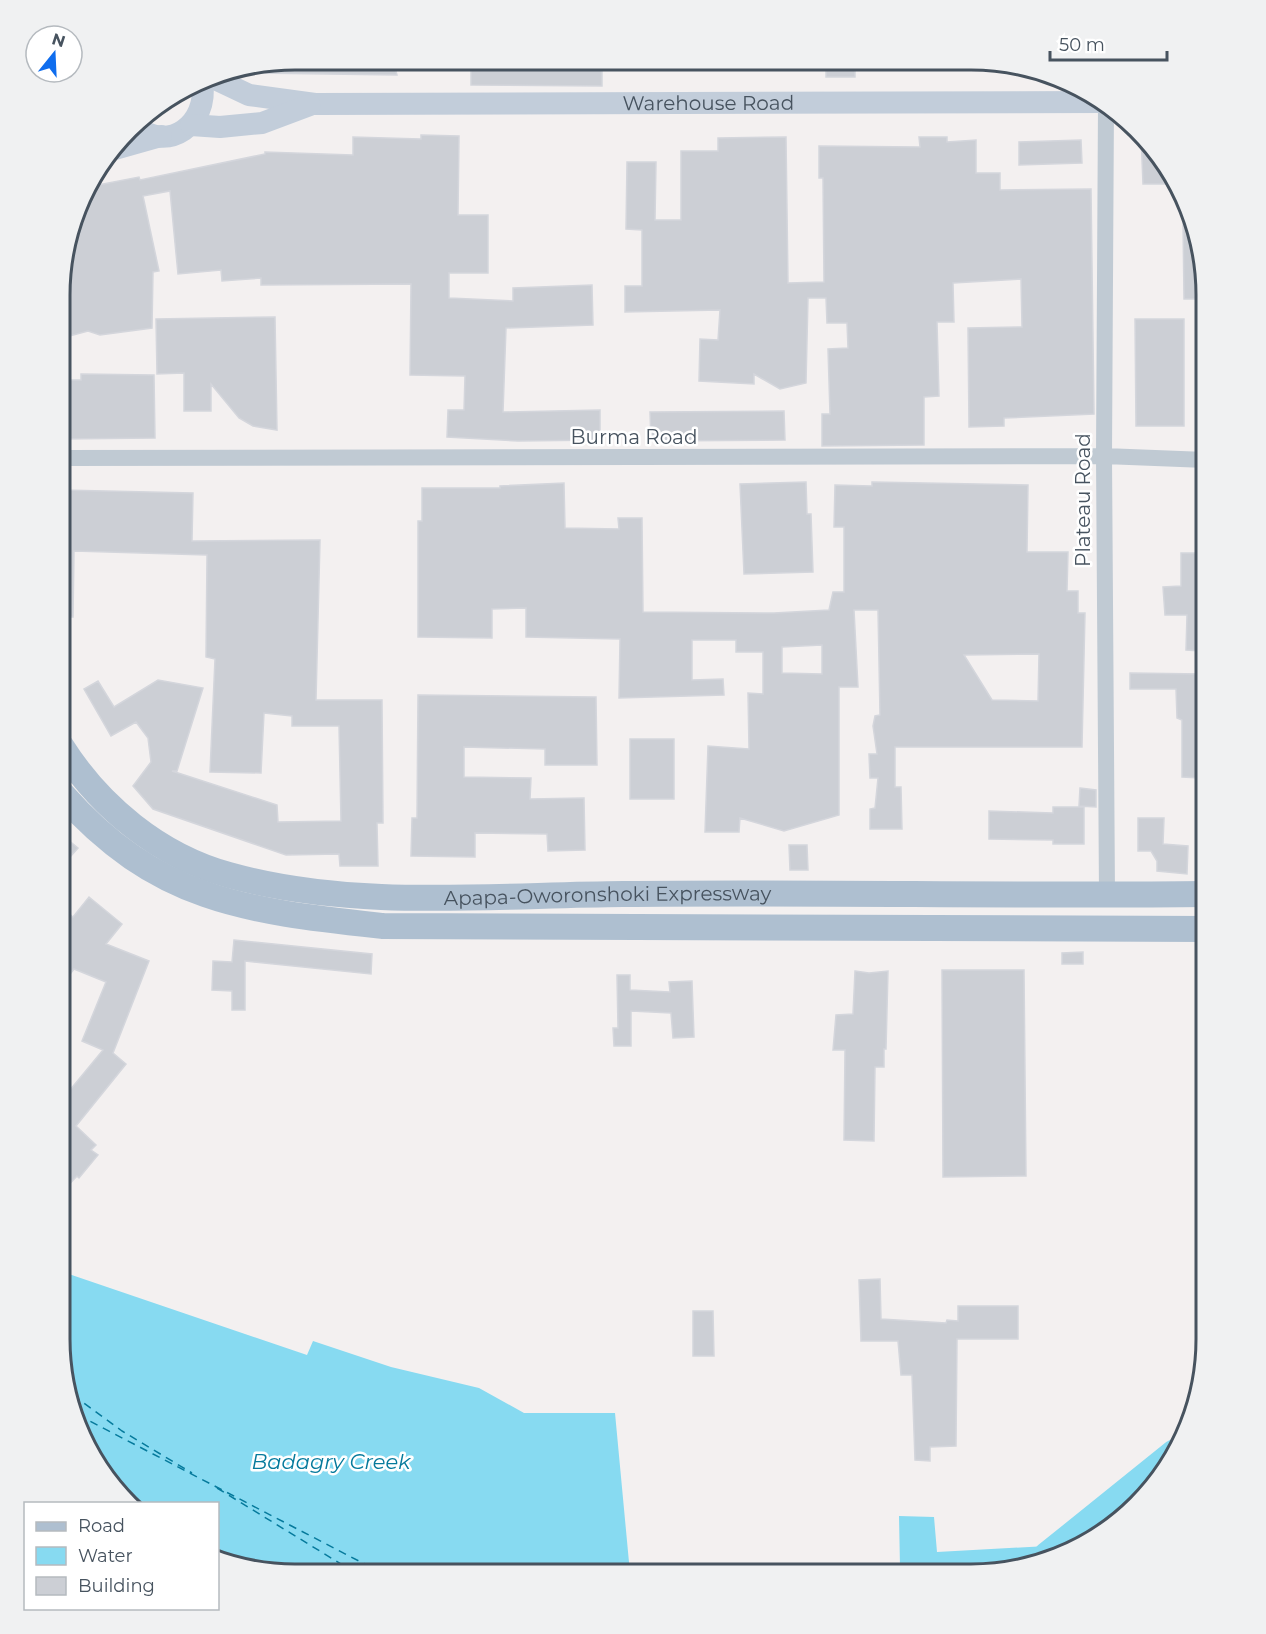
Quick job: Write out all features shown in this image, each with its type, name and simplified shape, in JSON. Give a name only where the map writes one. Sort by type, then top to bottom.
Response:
[{"type":"main road","name":"Warehouse Road","points":[[223,82],[249,95],[315,104],[1068,94]]},
{"type":"main road","points":[[127,146],[177,134],[191,125],[202,106],[202,91]]},
{"type":"main road","name":"Warehouse Road","points":[[191,125],[220,127],[262,123],[315,104]]},
{"type":"main road","points":[[143,130],[149,134],[161,136]]},
{"type":"main road","name":"Apapa-Oworonshoki Expressway","points":[[70,760],[105,802],[140,833],[178,855],[226,875],[303,892],[380,897],[613,894],[1196,894]]},
{"type":"main road","name":"Apapa-Oworonshoki Expressway","points":[[70,802],[104,838],[147,869],[189,890],[283,915],[383,926],[611,929],[1196,929]]},
{"type":"street","name":"Plateau Road","points":[[1105,115],[1104,456],[1107,895]]},
{"type":"street","name":"Burma Road","points":[[70,458],[505,455],[603,459],[1104,456],[1196,460]]},
{"type":"water","name":"Badagry Creek","points":[[70,1274],[307,1355],[313,1341],[391,1367],[479,1388],[524,1413],[615,1413],[629,1564],[296,1564],[266,1562],[237,1556],[219,1550],[219,1502],[140,1502],[108,1464],[82,1411],[72,1368]]},
{"type":"water","points":[[899,1516],[934,1517],[937,1552],[1058,1545],[1029,1556],[1000,1562],[900,1564]]},
{"type":"building","points":[[296,70],[396,70],[397,75],[261,73]]},
{"type":"building","points":[[471,70],[602,70],[602,86],[471,85]]},
{"type":"building","points":[[826,70],[855,70],[855,77],[826,77]]},
{"type":"building","points":[[421,135],[459,136],[458,215],[488,215],[488,273],[449,273],[449,298],[513,301],[513,288],[592,285],[593,325],[506,328],[503,412],[600,410],[600,440],[518,441],[447,437],[448,410],[464,410],[465,376],[410,375],[411,284],[261,285],[261,278],[222,281],[221,270],[178,274],[170,191],[143,196],[159,271],[153,272],[152,328],[100,335],[88,331],[70,336],[72,266],[82,223],[100,185],[139,177],[140,180],[265,154],[265,152],[353,155],[353,137],[421,139]]},
{"type":"building","points":[[786,137],[788,283],[824,282],[823,178],[819,178],[819,146],[920,147],[919,137],[947,137],[947,142],[976,140],[976,173],[1000,173],[1000,190],[1091,189],[1094,414],[1004,418],[1004,426],[969,427],[968,328],[1022,327],[1021,279],[953,283],[954,322],[937,322],[939,396],[924,397],[924,445],[822,446],[822,414],[830,414],[828,349],[848,348],[847,323],[827,323],[826,298],[808,298],[806,383],[780,389],[754,374],[754,384],[699,381],[700,339],[718,340],[720,310],[625,312],[625,286],[642,286],[642,230],[626,229],[627,162],[656,162],[655,220],[681,220],[681,151],[718,151],[718,138]]},
{"type":"building","points":[[1081,140],[1082,163],[1019,165],[1019,142]]},
{"type":"building","points":[[1142,149],[1166,184],[1143,184]]},
{"type":"building","points":[[1183,221],[1194,266],[1196,296],[1196,299],[1184,299]]},
{"type":"building","points":[[275,317],[277,430],[253,426],[239,418],[211,384],[211,411],[184,411],[184,373],[157,374],[156,319]]},
{"type":"building","points":[[1135,319],[1184,319],[1184,426],[1136,426]]},
{"type":"building","points":[[81,374],[154,375],[155,438],[70,439],[70,380],[81,380]]},
{"type":"building","points":[[784,411],[785,440],[651,441],[650,412]]},
{"type":"building","points":[[806,482],[807,514],[811,514],[813,572],[744,574],[740,484]]},
{"type":"building","points":[[872,482],[1028,485],[1027,552],[1068,552],[1067,591],[1078,591],[1078,613],[1085,613],[1082,747],[895,747],[895,787],[901,787],[902,829],[870,829],[870,809],[875,808],[878,778],[870,778],[869,754],[877,754],[873,726],[875,716],[880,715],[878,610],[854,610],[858,687],[839,687],[839,815],[784,831],[740,818],[739,832],[705,832],[708,746],[749,749],[748,693],[763,694],[763,652],[736,652],[736,640],[692,640],[692,680],[723,679],[724,695],[619,698],[620,639],[526,637],[526,608],[492,609],[492,638],[418,637],[418,521],[422,521],[422,488],[500,488],[500,486],[564,483],[565,528],[619,529],[618,518],[642,518],[643,612],[774,613],[829,610],[833,592],[844,592],[844,527],[834,527],[835,485],[872,486]],"holes":[[[822,645],[822,674],[782,673],[782,647]],[[1039,654],[1038,701],[992,700],[964,655]]]},
{"type":"building","points":[[70,490],[193,493],[192,541],[320,540],[316,700],[382,700],[383,823],[377,823],[378,866],[340,866],[339,854],[286,855],[153,809],[133,786],[151,762],[148,738],[136,722],[111,736],[84,689],[98,681],[114,707],[158,680],[203,688],[177,771],[172,771],[277,805],[278,822],[341,821],[339,726],[292,726],[292,716],[264,713],[261,773],[210,772],[215,659],[206,657],[207,555],[74,551],[73,617],[70,617]]},
{"type":"building","points":[[1181,553],[1196,553],[1196,651],[1186,650],[1187,615],[1165,615],[1163,587],[1181,586]]},
{"type":"building","points":[[1130,673],[1196,674],[1196,778],[1182,777],[1182,720],[1177,718],[1176,689],[1130,689]]},
{"type":"building","points":[[418,695],[596,697],[597,765],[545,765],[545,749],[464,747],[464,777],[531,778],[530,799],[584,798],[585,850],[548,851],[547,834],[475,833],[475,857],[411,856],[412,818],[417,818]]},
{"type":"building","points":[[630,739],[674,739],[674,799],[630,799]]},
{"type":"building","points":[[1080,788],[1096,790],[1096,807],[1079,806]]},
{"type":"building","points":[[1053,807],[1084,807],[1084,844],[1053,844],[1053,840],[989,839],[989,811],[1053,813]]},
{"type":"building","points":[[1138,818],[1164,818],[1163,844],[1188,846],[1187,874],[1157,871],[1157,861],[1151,851],[1138,851]]},
{"type":"building","points":[[70,841],[78,848],[70,857]]},
{"type":"building","points":[[789,845],[807,845],[808,870],[790,870]]},
{"type":"building","points":[[89,897],[122,924],[106,944],[149,961],[113,1053],[126,1064],[76,1126],[96,1145],[91,1150],[98,1155],[79,1178],[77,1176],[70,1183],[70,1090],[103,1050],[82,1041],[106,982],[74,969],[70,974],[70,915],[73,917]]},
{"type":"building","points":[[234,940],[372,954],[371,974],[245,961],[245,1010],[232,1010],[232,991],[212,990],[213,961],[232,962]]},
{"type":"building","points":[[1083,952],[1083,964],[1062,964],[1062,953]]},
{"type":"building","points":[[942,970],[1024,970],[1026,1176],[943,1177]]},
{"type":"building","points":[[855,971],[869,973],[888,971],[884,1067],[875,1067],[874,1141],[844,1140],[845,1050],[833,1050],[836,1015],[853,1014]]},
{"type":"building","points":[[617,975],[630,975],[630,990],[670,992],[669,982],[692,981],[694,1037],[673,1038],[671,1013],[631,1011],[631,1046],[614,1046],[613,1028],[618,1028]]},
{"type":"building","points":[[880,1279],[881,1319],[946,1323],[947,1320],[958,1321],[958,1306],[1018,1306],[1018,1339],[957,1339],[956,1446],[930,1447],[930,1461],[915,1460],[912,1375],[901,1375],[898,1341],[861,1341],[859,1280]]},
{"type":"building","points":[[693,1311],[713,1311],[714,1356],[693,1356]]},
{"type":"waterway","name":"Badagry Creek","points":[[1063,1543],[1152,1472]]},
{"type":"ferry route","points":[[79,1399],[122,1431],[192,1473]]},
{"type":"ferry route","points":[[85,1419],[365,1564]]},
{"type":"ferry route","points":[[217,1488],[341,1564]]}]
